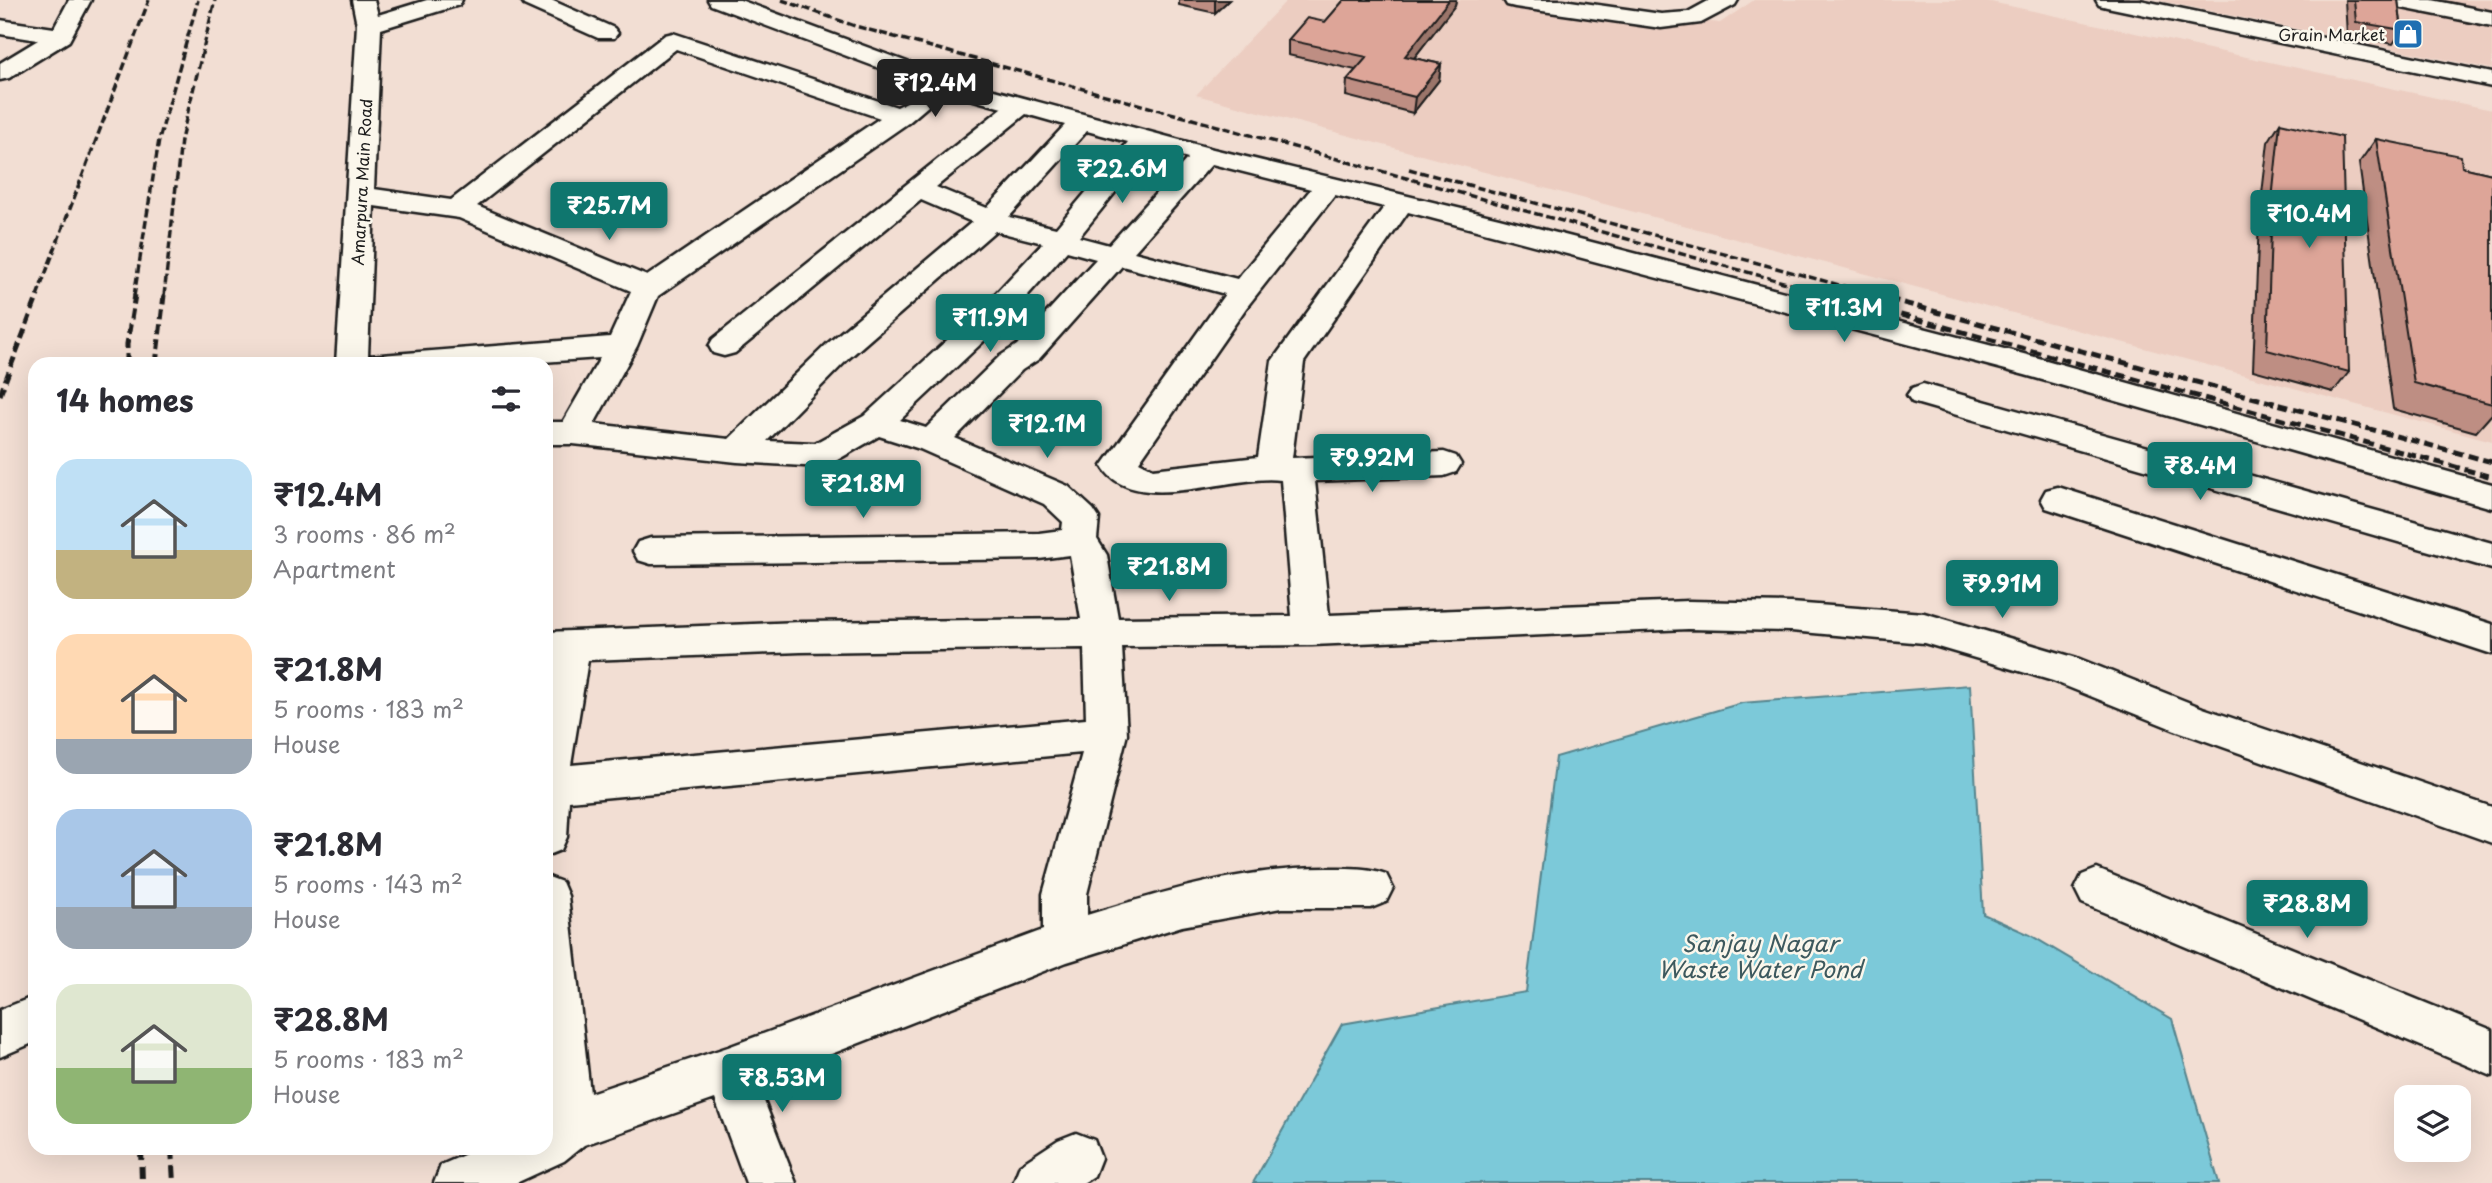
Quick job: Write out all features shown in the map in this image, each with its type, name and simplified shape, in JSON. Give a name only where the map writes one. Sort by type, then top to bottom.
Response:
[{"type":"street","points":[[0,73],[61,36],[80,0]]},
{"type":"street","points":[[366,13],[450,0]]},
{"type":"street","points":[[533,0],[606,33]]},
{"type":"street","points":[[1515,0],[1646,20],[1693,18],[1727,0]]},
{"type":"street","points":[[1602,0],[1693,18]]},
{"type":"street","points":[[2107,0],[2492,80]]},
{"type":"street","points":[[2398,0],[2492,19]]},
{"type":"street","points":[[456,209],[673,40],[730,4],[944,84],[1206,155],[1401,202],[2035,367],[2492,496]]},
{"type":"street","name":"Amarpura Main Road","points":[[352,357],[366,13]]},
{"type":"street","points":[[0,27],[61,36]]},
{"type":"street","points":[[673,40],[877,107],[899,118]]},
{"type":"street","points":[[944,84],[899,118],[647,290],[622,345],[559,433],[737,451],[820,455],[876,424],[992,316],[1061,242],[1145,138]]},
{"type":"street","points":[[724,346],[1021,105]]},
{"type":"street","points":[[737,451],[838,351],[947,254],[990,220],[1082,121]]},
{"type":"street","points":[[932,441],[1011,363],[1028,352],[1206,155]]},
{"type":"street","points":[[1329,185],[1244,290],[1119,466],[1149,481],[1285,469],[1444,464]]},
{"type":"street","points":[[916,190],[943,198],[990,220],[1019,229],[1039,231],[1061,242],[1244,290]]},
{"type":"street","points":[[360,196],[456,209],[498,222],[645,285],[647,290]]},
{"type":"street","points":[[1312,630],[1285,469],[1279,413],[1288,361],[1401,202]]},
{"type":"street","points":[[467,357],[622,345]]},
{"type":"street","points":[[1923,395],[2492,556]]},
{"type":"street","points":[[876,424],[932,441],[1056,495],[1081,518],[1079,541],[1089,555],[1102,634],[1107,734],[1065,894],[1065,942]]},
{"type":"street","points":[[2058,499],[2492,639]]},
{"type":"street","points":[[651,551],[1039,546],[1079,541]]},
{"type":"street","points":[[553,724],[559,647],[801,637],[1312,630],[1688,615],[1791,617],[1924,628],[2063,669],[2189,719],[2492,825]]},
{"type":"street","points":[[553,785],[1107,734]]},
{"type":"street","points":[[553,1138],[1065,942],[1182,906],[1281,888],[1371,888]]},
{"type":"street","points":[[2097,889],[2492,1053]]},
{"type":"street","points":[[0,1034],[28,1021]]},
{"type":"street","points":[[727,1071],[771,1183]]},
{"type":"street","points":[[459,1183],[518,1155]]},
{"type":"shaded area","points":[[1287,0],[1515,0],[1720,23],[1754,0],[1982,0],[2492,110],[2492,441],[1196,95]]},
{"type":"shaded area","name":"Grain Market","points":[[2157,0],[2492,0],[2492,69]]},
{"type":"water","name":"Sanjay Nagar Waste Water Pond","points":[[1970,685],[1983,914],[2030,935],[2172,1019],[2219,1183],[1253,1183],[1342,1024],[1526,992],[1556,757],[1742,703]]},
{"type":"building","points":[[1344,0],[1449,0],[1405,56],[1441,64],[1415,97],[1347,80],[1367,57],[1288,40],[1307,18],[1325,22]]},
{"type":"building","points":[[2354,0],[2398,0],[2402,30],[2356,22]]},
{"type":"building","points":[[2280,123],[2342,137],[2349,372],[2267,350],[2272,200]]},
{"type":"building","points":[[2376,139],[2461,156],[2462,167],[2492,174],[2492,404],[2414,383]]},
{"type":"railway","points":[[37,296],[149,0]]},
{"type":"railway","points":[[134,296],[159,140],[198,0]]},
{"type":"railway","points":[[164,296],[181,140],[215,0]]},
{"type":"railway","points":[[782,0],[855,26],[1834,296]]},
{"type":"railway","points":[[1409,169],[1880,296]]},
{"type":"railway","points":[[0,395],[38,295]]},
{"type":"railway","points":[[127,357],[135,295]]},
{"type":"railway","points":[[157,357],[164,295]]},
{"type":"railway","points":[[1828,295],[2492,477]]},
{"type":"railway","points":[[1874,295],[2492,462]]},
{"type":"railway","points":[[141,1155],[142,1183]]},
{"type":"railway","points":[[172,1155],[174,1183]]},
{"type":"place","name":"Grain Market","points":[[2408,34]]}]
